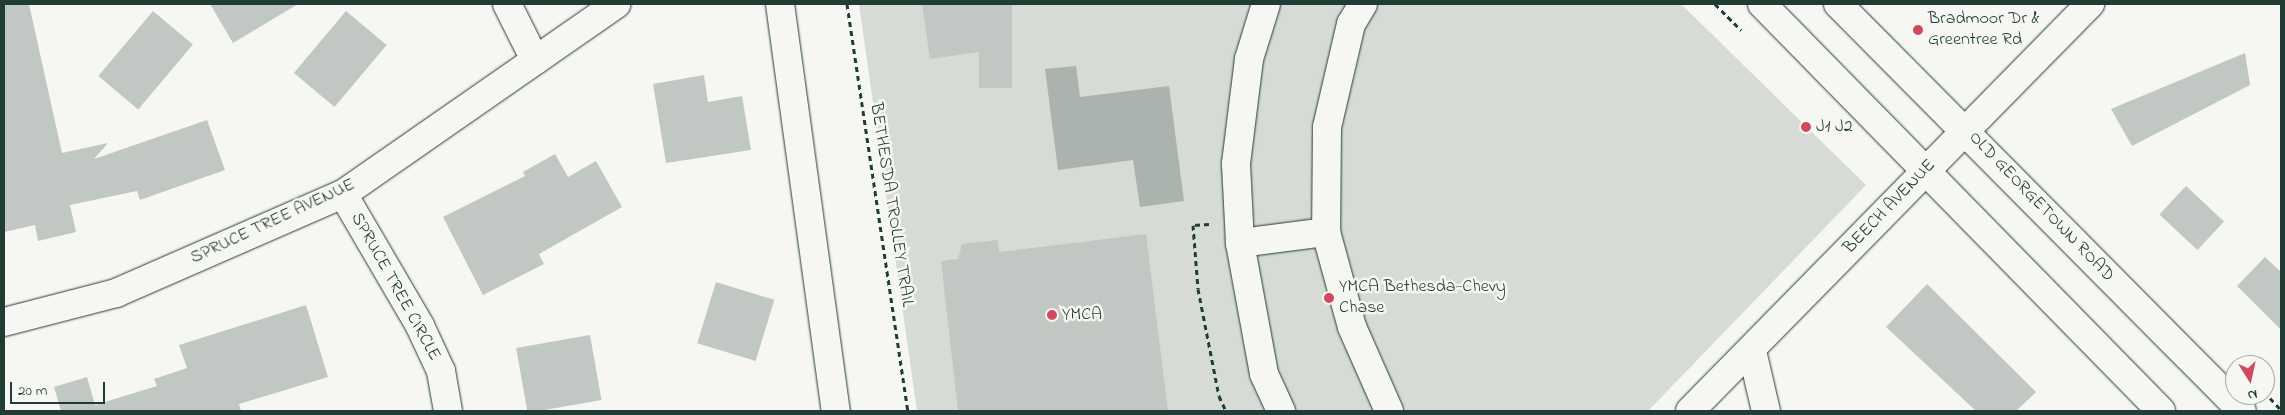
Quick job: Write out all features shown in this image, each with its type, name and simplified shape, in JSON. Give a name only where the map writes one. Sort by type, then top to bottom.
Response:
[{"type":"street","points":[[507,4],[535,60]]},
{"type":"street","name":"SPRUCE TREE AVENUE","points":[[4,322],[116,293],[343,194],[616,4]]},
{"type":"street","points":[[780,4],[836,411]]},
{"type":"street","points":[[1266,4],[1249,59],[1236,164],[1240,243],[1264,374],[1281,411]]},
{"type":"street","points":[[1363,4],[1351,24],[1327,127],[1326,232],[1352,327],[1389,411]]},
{"type":"street","points":[[1762,4],[2161,411]]},
{"type":"street","name":"OLD GEORGETOWN ROAD","points":[[1838,4],[1965,129],[2242,411]]},
{"type":"street","name":"BEECH AVENUE","points":[[1690,411],[1752,351],[1965,129],[2090,4]]},
{"type":"street","name":"SPRUCE TREE CIRCLE","points":[[343,194],[420,326],[441,371],[448,411]]},
{"type":"street","points":[[1240,243],[1326,232]]},
{"type":"street","points":[[1752,351],[1766,411]]},
{"type":"path","name":"BETHESDA TROLLEY TRAIL","points":[[847,4],[908,411]]},
{"type":"shaded area","name":"YMCA Bethesda-Chevy Chase","points":[[859,4],[1681,4],[1866,185],[1648,411],[917,411]]},
{"type":"shaded area","points":[[1076,66],[1080,97],[1169,86],[1184,201],[1140,207],[1133,160],[1058,170],[1045,69]]},
{"type":"building","points":[[4,4],[29,4],[62,153],[108,143],[94,159],[207,120],[225,170],[140,200],[137,191],[70,205],[76,232],[38,241],[35,225],[4,232]]},
{"type":"building","points":[[210,4],[298,4],[233,43]]},
{"type":"building","points":[[922,4],[1012,4],[1012,88],[979,88],[979,52],[930,59]]},
{"type":"building","points":[[153,11],[193,44],[138,110],[98,76]]},
{"type":"building","points":[[346,11],[387,45],[335,107],[294,73]]},
{"type":"building","points":[[2245,53],[2250,85],[2132,146],[2111,109]]},
{"type":"building","points":[[704,75],[708,102],[742,96],[751,150],[666,163],[653,84]]},
{"type":"building","points":[[555,154],[568,177],[596,161],[622,207],[539,254],[544,264],[483,295],[443,217],[525,176],[523,172]]},
{"type":"building","points":[[2186,186],[2224,221],[2197,250],[2159,215]]},
{"type":"building","name":"YMCA","points":[[1146,234],[1168,411],[958,411],[941,261],[958,259],[962,244],[998,240],[999,252]]},
{"type":"building","points":[[2265,257],[2281,272],[2281,330],[2237,286]]},
{"type":"building","points":[[716,282],[774,300],[756,361],[697,343]]},
{"type":"building","points":[[1927,284],[2036,392],[2016,411],[1976,411],[1886,327]]},
{"type":"building","points":[[306,305],[328,377],[239,404],[241,411],[61,411],[54,387],[87,377],[95,405],[157,386],[154,379],[187,368],[179,345]]},
{"type":"building","points":[[590,335],[601,400],[539,411],[527,411],[516,348]]},
{"type":"place","name":"Bradmoor Dr & Greentree Rd","points":[[1918,30]]},
{"type":"place","name":"J1 J2","points":[[1806,127]]},
{"type":"place","name":"YMCA Bethesda-Chevy Chase","points":[[1329,298]]},
{"type":"place","name":"YMCA","points":[[1052,315]]}]
